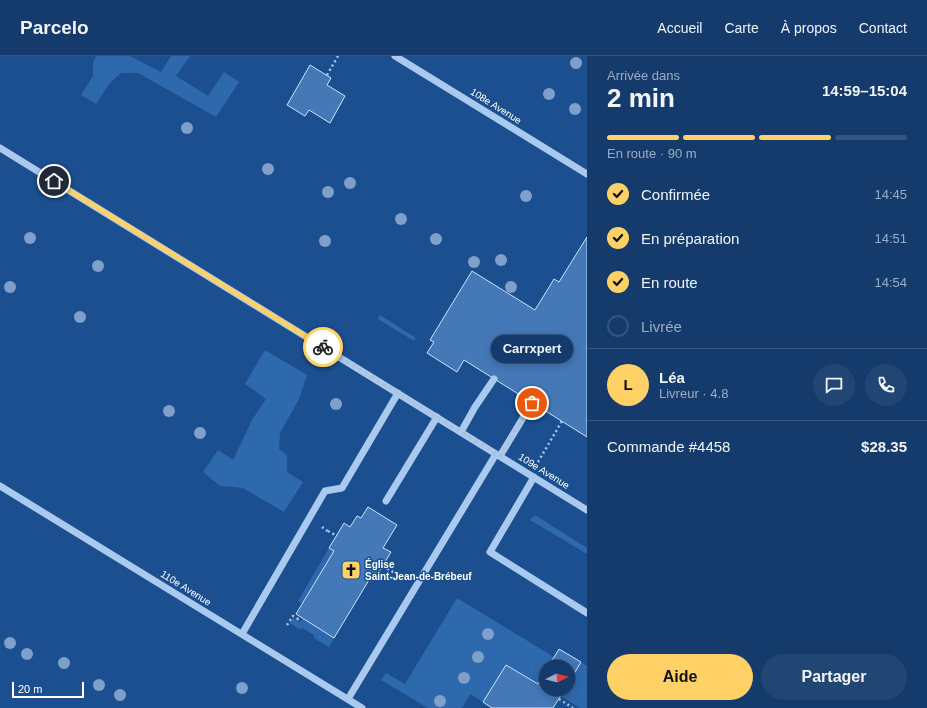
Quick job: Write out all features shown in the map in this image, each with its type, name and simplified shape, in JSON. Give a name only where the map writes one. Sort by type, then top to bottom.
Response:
[{"type":"street","name":"108e Avenue","points":[[395,56],[587,174]]},
{"type":"street","name":"109e Avenue","points":[[0,148],[587,510]]},
{"type":"street","points":[[461,432],[475,407],[494,379]]},
{"type":"street","points":[[242,634],[325,491],[342,488],[398,393]]},
{"type":"street","points":[[348,699],[498,455],[532,403]]},
{"type":"street","points":[[386,501],[436,417]]},
{"type":"street","points":[[532,476],[490,552],[587,613]]},
{"type":"street","name":"110e Avenue","points":[[0,486],[362,708]]},
{"type":"path","points":[[327,76],[338,56]]},
{"type":"path","points":[[532,476],[562,421]]},
{"type":"path","points":[[327,530],[336,536]]},
{"type":"path","points":[[383,566],[388,569]]},
{"type":"path","points":[[287,625],[293,616],[298,619],[299,616]]},
{"type":"path","points":[[559,699],[573,708]]},
{"type":"shaded area","points":[[96,56],[130,56],[161,72],[171,56],[190,56],[176,76],[208,96],[224,72],[239,82],[216,117],[138,73],[121,73],[109,84],[96,104],[81,95],[93,76],[93,63]]},
{"type":"shaded area","points":[[380,315],[416,338],[414,341],[378,319]]},
{"type":"shaded area","points":[[265,350],[307,375],[299,399],[280,433],[279,449],[287,455],[287,472],[303,482],[284,512],[243,488],[220,486],[203,472],[218,450],[233,460],[252,420],[266,399],[245,384]]},
{"type":"shaded area","points":[[535,515],[587,548],[587,554],[530,520]]},
{"type":"shaded area","points":[[329,548],[334,551],[302,603],[298,601]]},
{"type":"shaded area","points":[[457,598],[554,657],[552,660],[539,660],[538,684],[506,665],[483,702],[470,694],[462,708],[428,708],[381,680],[386,673],[405,684]]},
{"type":"shaded area","points":[[293,618],[300,622],[303,618],[334,638],[329,647],[314,638],[314,635],[302,628],[300,630],[290,623]]},
{"type":"shaded area","points":[[581,662],[587,666],[587,708],[580,708],[560,696],[575,696],[575,672]]},
{"type":"building","points":[[310,65],[331,78],[327,85],[345,96],[330,123],[309,110],[305,116],[287,105]]},
{"type":"building","points":[[587,237],[587,437],[464,360],[457,372],[427,353],[434,342],[430,340],[472,271],[535,310],[554,279],[559,282]]},
{"type":"building","name":"Église Saint-Jean-de-Brébeuf","points":[[368,507],[397,525],[383,548],[391,552],[376,577],[372,575],[334,638],[296,614],[334,551],[329,548],[344,523],[350,527],[357,516],[361,518]]},
{"type":"building","points":[[559,649],[581,662],[575,672],[575,660],[552,660]]},
{"type":"building","points":[[506,665],[538,684],[539,682],[539,696],[561,696],[553,708],[492,708],[483,702]]},
{"type":"way so far","points":[[323,347],[500,456],[532,403]]},
{"type":"place","name":"Carrxpert","points":[[532,403]]},
{"type":"place","name":"Église Saint-Jean-de-Brébeuf","points":[[351,570]]},
{"type":"route","points":[[54,181],[323,347]]}]
